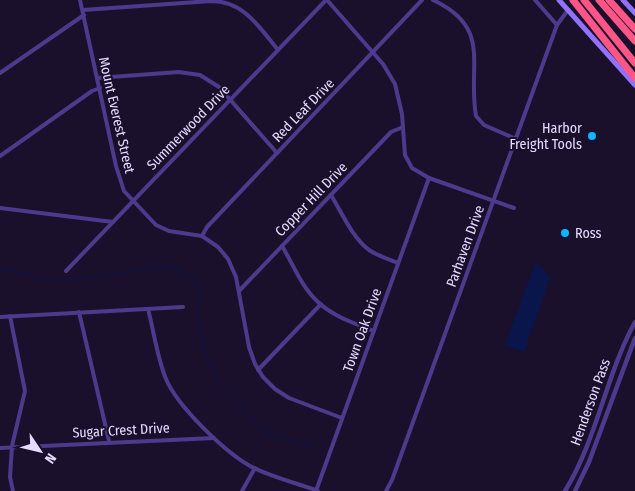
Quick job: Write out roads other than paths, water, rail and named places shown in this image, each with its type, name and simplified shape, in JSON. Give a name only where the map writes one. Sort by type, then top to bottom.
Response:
[{"type":"highway","points":[[573,0],[635,78]]},
{"type":"highway","points":[[584,0],[635,63]]},
{"type":"highway","points":[[599,0],[635,42]]},
{"type":"highway","points":[[609,0],[635,29]]},
{"type":"highway","points":[[622,45],[635,57]]},
{"type":"main road","points":[[559,0],[635,85]]},
{"type":"main road","points":[[623,0],[635,14]]},
{"type":"street","name":"Mount Everest Street","points":[[80,0],[122,187],[156,225],[180,233],[202,236],[218,247],[228,259],[236,277],[249,347],[258,370],[275,389],[289,398],[342,418]]},
{"type":"street","points":[[327,0],[389,72],[395,84],[400,102],[405,155],[412,168],[429,178],[514,208]]},
{"type":"street","name":"Summerwood Drive","points":[[66,271],[327,0]]},
{"type":"street","name":"Red Leaf Drive","points":[[202,236],[207,227],[422,0]]},
{"type":"street","points":[[433,0],[451,9],[459,16],[471,36],[474,52],[476,116],[484,125],[516,139]]},
{"type":"street","points":[[536,0],[557,25]]},
{"type":"street","points":[[0,72],[83,12],[211,1],[238,7],[278,50]]},
{"type":"street","name":"Parhaven Drive","points":[[386,491],[392,480],[557,25],[568,10]]},
{"type":"street","points":[[97,78],[190,72],[208,79],[219,87],[277,153]]},
{"type":"street","points":[[0,156],[92,91],[100,88]]},
{"type":"street","name":"Copper Hill Drive","points":[[239,291],[391,132],[403,127]]},
{"type":"street","name":"Town Oak Drive","points":[[317,491],[429,178]]},
{"type":"street","points":[[331,195],[355,235],[364,245],[376,254],[398,263]]},
{"type":"street","points":[[0,208],[112,222]]},
{"type":"street","points":[[282,246],[308,289],[321,304],[344,319],[374,331]]},
{"type":"street","points":[[258,370],[321,304]]},
{"type":"street","points":[[0,317],[183,307]]},
{"type":"street","points":[[148,309],[160,364],[167,380],[176,397],[214,438],[241,460],[255,468],[317,491]]},
{"type":"street","points":[[79,312],[109,441]]},
{"type":"street","points":[[10,316],[25,391],[12,446],[10,477],[13,491]]},
{"type":"street","name":"Henderson Pass","points":[[566,491],[602,402],[618,355],[635,322]]},
{"type":"street","name":"Henderson Pass","points":[[575,491],[635,338]]},
{"type":"street","points":[[602,402],[610,404]]},
{"type":"street","name":"Sugar Crest Drive","points":[[0,448],[109,441],[214,438]]},
{"type":"street","points":[[242,491],[255,468]]},
{"type":"street","points":[[574,474],[581,478]]},
{"type":"waterway","points":[[0,268],[51,281],[114,275],[169,265],[193,278],[203,296],[197,308],[205,353],[221,385],[268,434],[314,447]]},
{"type":"place","name":"Harbor Freight Tools","points":[[592,136]]},
{"type":"place","name":"Ross","points":[[565,233]]}]
